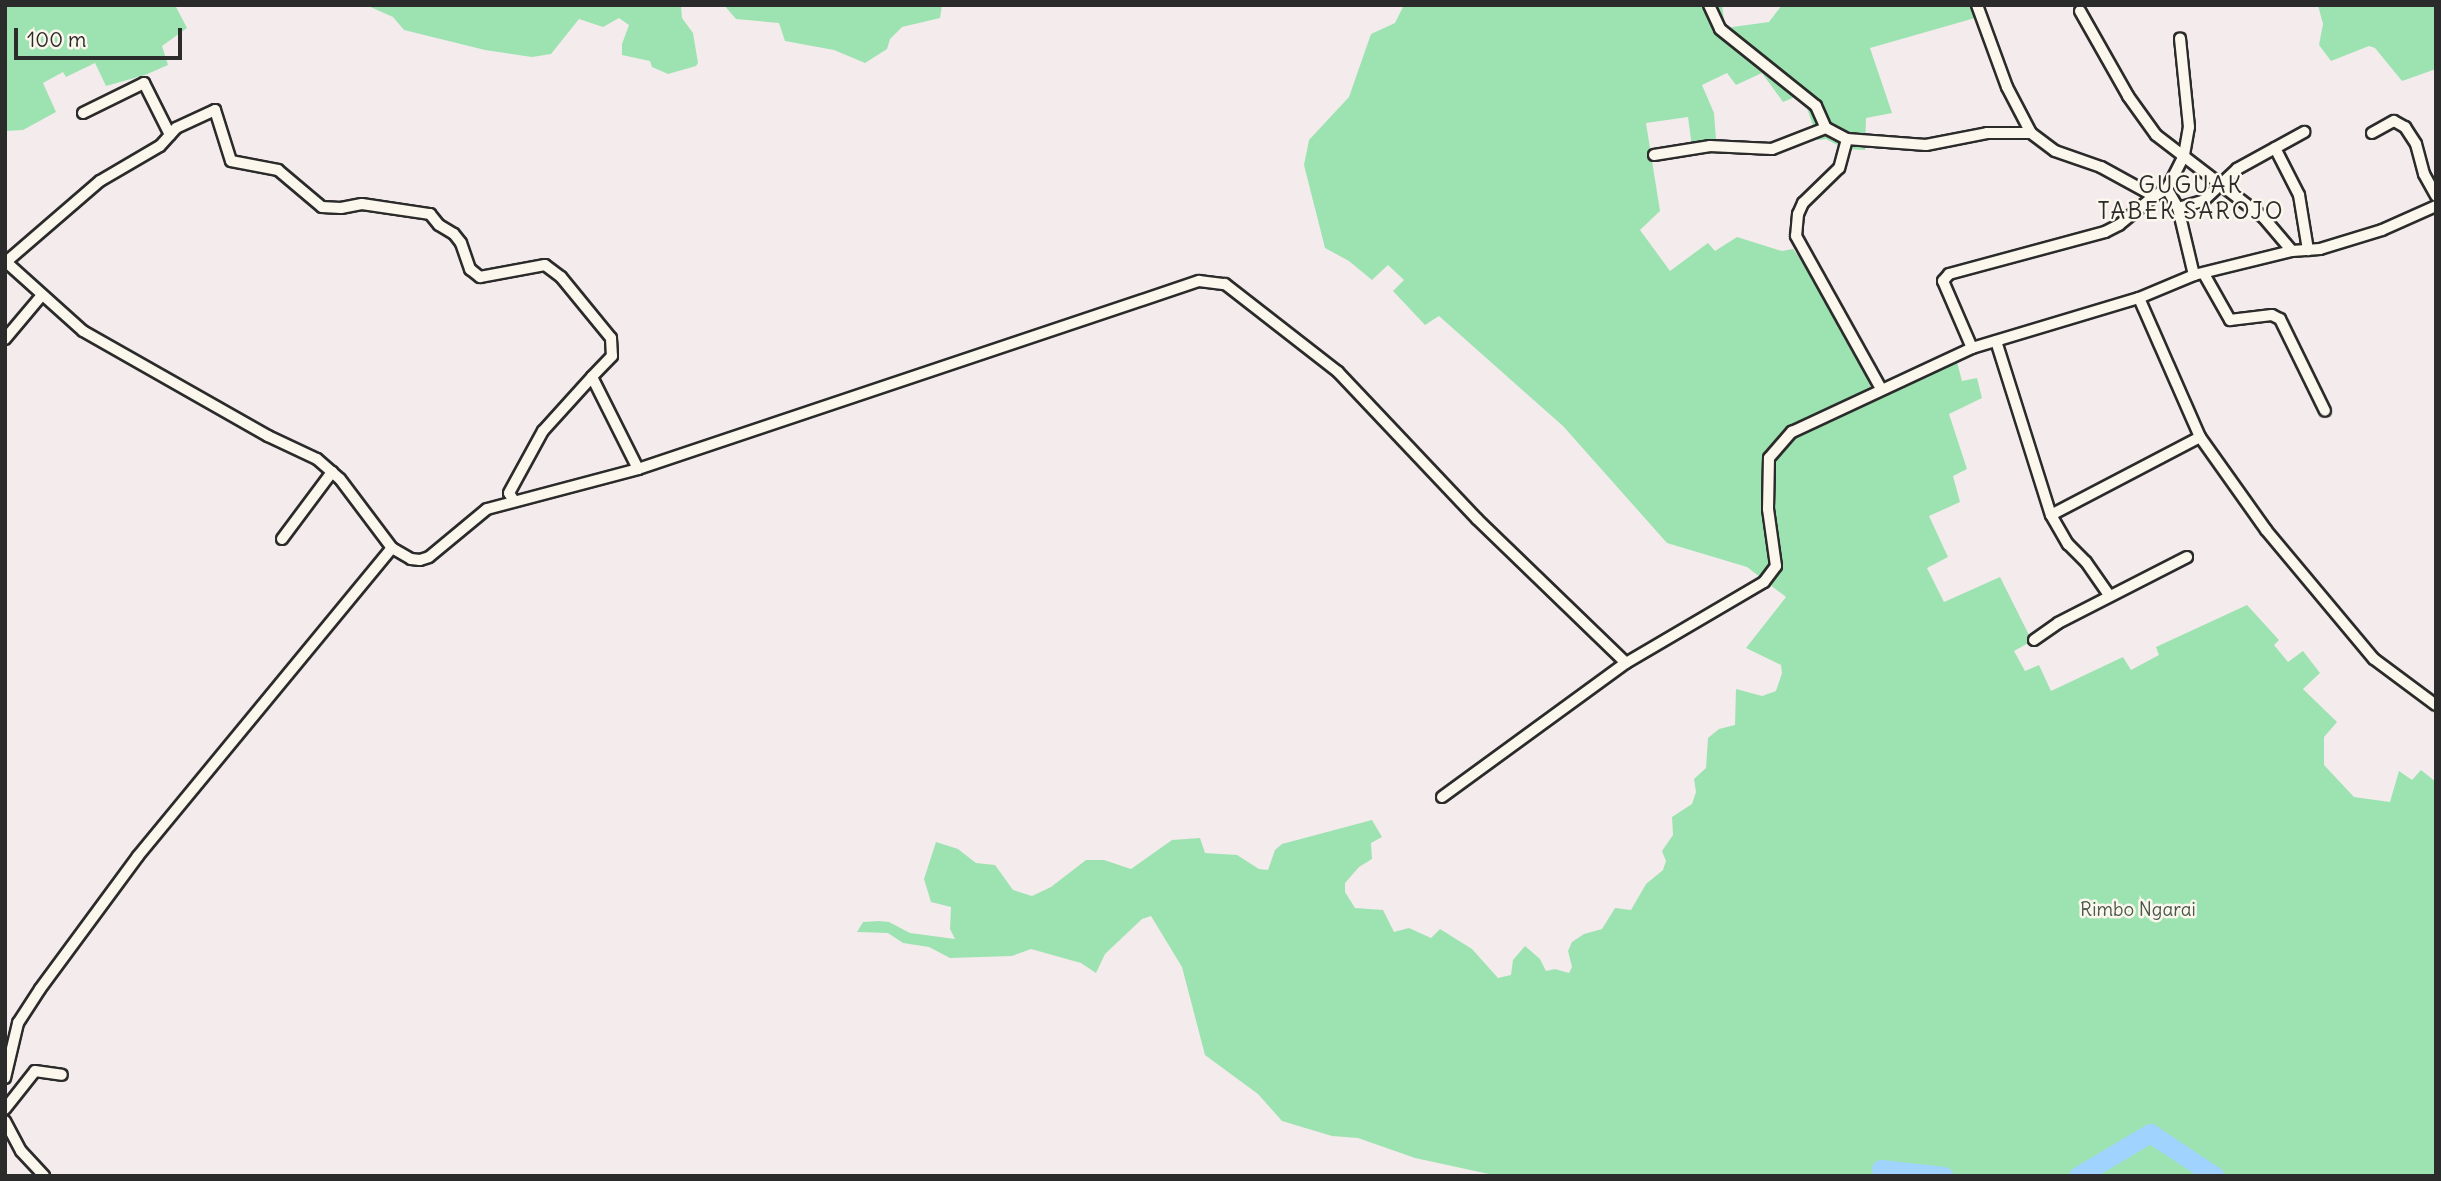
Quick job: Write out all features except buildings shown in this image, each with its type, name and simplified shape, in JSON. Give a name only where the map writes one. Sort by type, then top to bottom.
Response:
[{"type":"street","points":[[1709,5],[1720,29],[1816,106],[1826,128],[1847,139],[1926,145],[1987,133],[2031,134]]},
{"type":"street","points":[[1977,5],[2007,87],[2031,134],[2055,151],[2101,167],[2154,196]]},
{"type":"street","points":[[2080,11],[2128,96],[2156,135],[2264,218],[2292,251]]},
{"type":"street","points":[[1972,348],[1943,281],[1949,274],[2105,232],[2126,220],[2154,196],[2168,189],[2183,155],[2189,127],[2180,38]]},
{"type":"street","points":[[83,113],[144,83],[170,135]]},
{"type":"street","points":[[514,501],[509,493],[543,431],[612,356],[611,338],[561,276],[545,265],[480,277],[470,269],[461,243],[454,234],[439,225],[430,214],[362,204],[341,208],[322,206],[278,170],[231,161],[215,110],[187,121],[160,146],[100,181],[6,262],[83,331],[268,436],[317,459],[332,472],[392,548],[411,559],[420,560],[429,556],[486,509],[638,469],[1199,281],[1225,284],[1338,372],[1478,519],[1626,663]]},
{"type":"street","points":[[2372,133],[2394,121],[2405,127],[2416,144],[2424,174],[2436,196]]},
{"type":"street","points":[[1654,155],[1710,146],[1772,149],[1826,128]]},
{"type":"street","points":[[2178,208],[2203,201],[2236,169],[2304,132]]},
{"type":"street","points":[[1847,139],[1839,168],[1803,204],[1798,214],[1796,236],[1881,389]]},
{"type":"street","points":[[2275,148],[2300,195],[2308,250]]},
{"type":"street","points":[[2168,189],[2178,208],[2199,275],[2230,320],[2272,315],[2280,319],[2325,411]]},
{"type":"street","points":[[1442,797],[1626,663],[1764,582],[1776,566],[1768,509],[1769,458],[1792,432],[1972,348],[2139,298],[2199,275],[2382,230],[2433,211]]},
{"type":"street","points":[[5,339],[42,295]]},
{"type":"street","points":[[2139,298],[2200,438],[2266,530],[2374,659],[2436,705]]},
{"type":"street","points":[[1996,341],[2051,515],[2068,544],[2086,562],[2109,595]]},
{"type":"street","points":[[592,377],[638,469]]},
{"type":"street","points":[[2051,515],[2200,438]]},
{"type":"street","points":[[282,539],[332,472]]},
{"type":"street","points":[[5,1078],[18,1023],[40,989],[138,856],[392,548]]},
{"type":"street","points":[[2034,640],[2058,622],[2187,557]]},
{"type":"street","points":[[5,1109],[35,1072],[62,1075]]},
{"type":"street","points":[[5,1121],[21,1151],[44,1176]]},
{"type":"green space","points":[[5,5],[175,5],[187,28],[162,46],[168,65],[145,75],[106,86],[95,63],[66,77],[63,72],[43,83],[56,112],[23,130],[5,131]]},
{"type":"green space","points":[[366,5],[681,5],[682,18],[693,33],[698,63],[696,66],[668,74],[652,67],[650,61],[622,55],[622,44],[629,25],[619,18],[603,27],[579,19],[551,54],[532,57],[485,50],[404,30],[393,17]]},
{"type":"green space","points":[[724,5],[942,5],[940,18],[902,27],[890,39],[887,49],[865,63],[834,50],[785,41],[779,23],[736,19]]},
{"type":"green space","name":"Rimbo Ngarai","points":[[1404,5],[1722,5],[1725,28],[1769,22],[1782,5],[1970,5],[1975,18],[1870,48],[1892,113],[1866,118],[1865,150],[1845,149],[1826,139],[1818,140],[1802,94],[1783,102],[1762,73],[1736,85],[1727,73],[1702,85],[1714,113],[1717,153],[1693,155],[1688,117],[1646,123],[1660,211],[1640,230],[1670,271],[1708,243],[1715,251],[1737,237],[1782,251],[1793,249],[1812,275],[1863,367],[1873,393],[1957,362],[1962,381],[1977,378],[1982,398],[1949,414],[1967,469],[1953,476],[1960,502],[1929,516],[1948,557],[1927,568],[1944,602],[2000,577],[2032,641],[2014,651],[2025,671],[2039,665],[2051,691],[2123,657],[2131,670],[2159,655],[2156,647],[2247,605],[2279,640],[2274,645],[2288,662],[2303,651],[2320,673],[2303,689],[2337,722],[2324,737],[2324,765],[2354,797],[2390,802],[2399,771],[2412,780],[2421,770],[2436,782],[2436,1176],[1498,1176],[1415,1158],[1358,1138],[1332,1136],[1282,1121],[1258,1094],[1205,1055],[1182,967],[1151,916],[1142,919],[1105,954],[1096,973],[1081,963],[1031,949],[1012,956],[950,958],[929,947],[903,943],[888,933],[857,932],[863,922],[879,921],[889,922],[910,933],[955,939],[950,929],[951,907],[931,902],[924,879],[936,842],[958,849],[976,863],[995,865],[1013,890],[1032,896],[1051,887],[1086,860],[1104,860],[1131,869],[1172,840],[1200,838],[1205,853],[1237,855],[1259,869],[1268,870],[1275,850],[1282,844],[1372,820],[1382,837],[1371,843],[1372,859],[1359,867],[1345,883],[1345,892],[1355,908],[1383,910],[1394,932],[1409,928],[1431,938],[1440,929],[1472,949],[1498,978],[1511,975],[1513,960],[1525,946],[1540,959],[1546,971],[1555,969],[1569,973],[1572,967],[1568,951],[1572,942],[1584,934],[1602,929],[1615,908],[1631,910],[1646,884],[1663,870],[1666,861],[1662,851],[1673,835],[1672,817],[1692,804],[1696,792],[1694,779],[1706,768],[1708,738],[1719,729],[1735,725],[1736,689],[1762,696],[1776,691],[1782,673],[1781,665],[1746,648],[1786,597],[1747,567],[1667,543],[1563,426],[1439,316],[1425,325],[1393,291],[1404,280],[1388,265],[1372,280],[1349,261],[1325,248],[1304,165],[1309,140],[1349,97],[1371,34],[1395,23]]},
{"type":"green space","points":[[2318,5],[2436,5],[2436,69],[2402,81],[2375,48],[2369,46],[2331,61],[2319,45],[2323,24]]},
{"type":"waterway","points":[[2078,1176],[2150,1133],[2215,1176]]},
{"type":"waterway","points":[[1881,1169],[1944,1176]]},
{"type":"district","name":"GUGUAK TABEK SAROJO","points":[[2191,198]]}]
